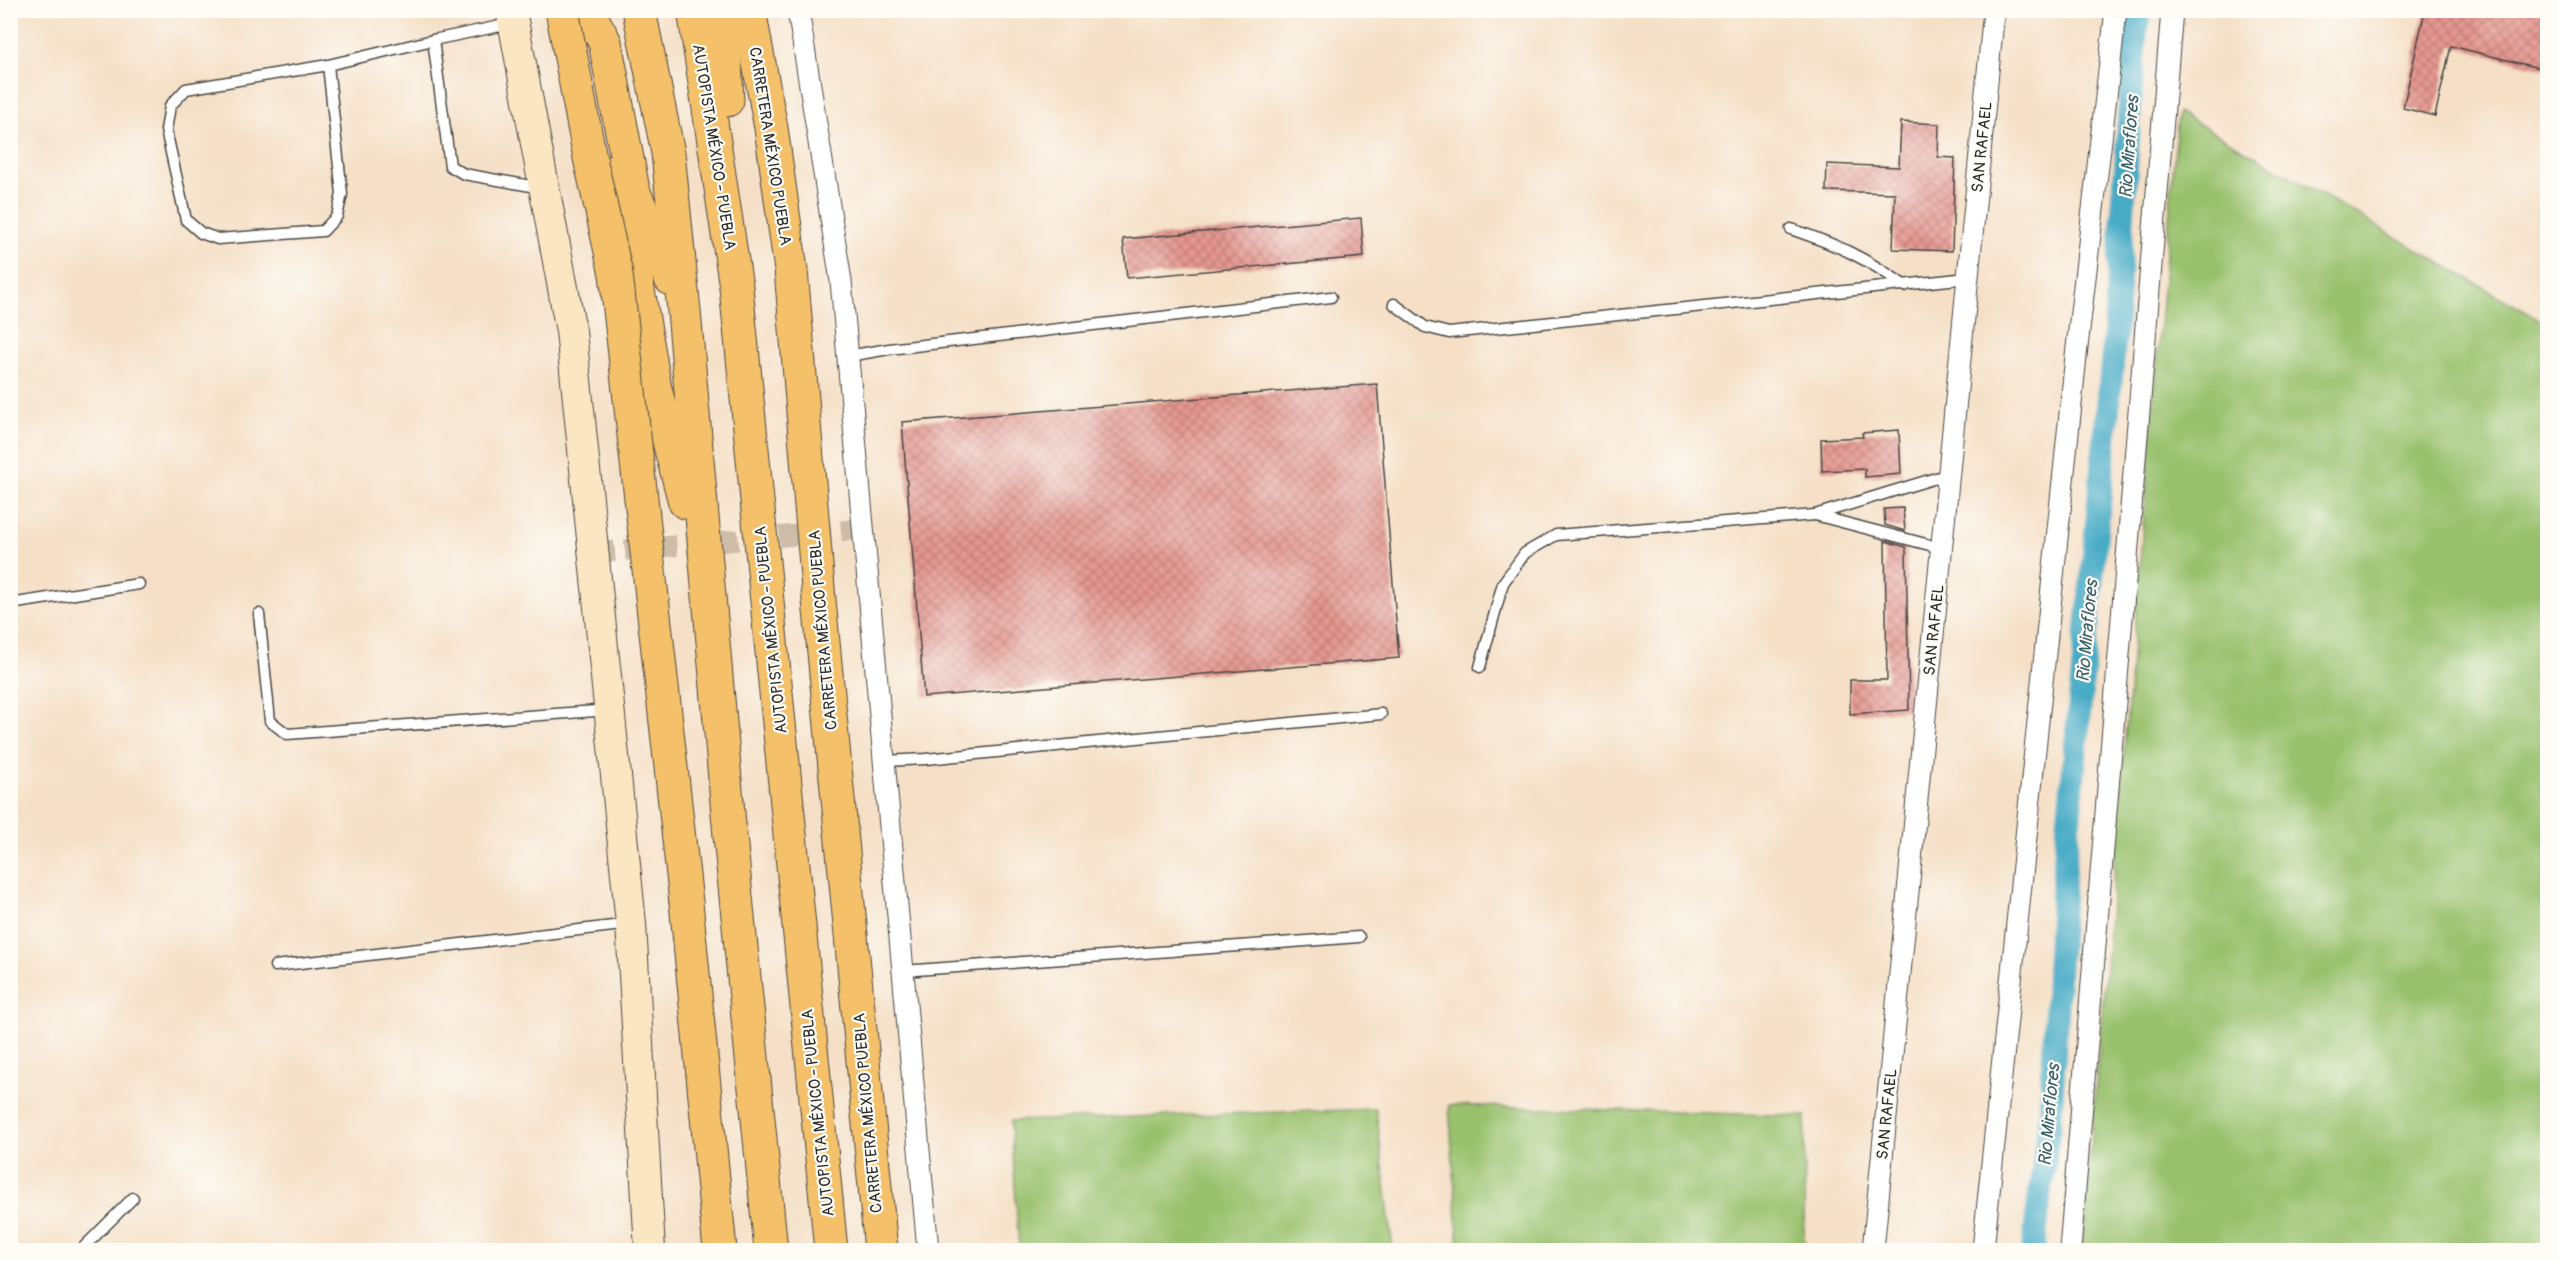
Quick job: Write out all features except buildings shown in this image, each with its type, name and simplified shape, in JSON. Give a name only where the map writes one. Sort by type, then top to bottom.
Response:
[{"type":"highway","points":[[562,10],[590,158],[616,274],[686,902],[720,1251]]},
{"type":"highway","points":[[573,10],[605,172],[630,243],[655,389],[707,584]]},
{"type":"highway","points":[[587,10],[605,42],[633,190],[684,311]]},
{"type":"highway","points":[[630,10],[642,26],[668,153],[771,1251]]},
{"type":"highway","name":"AUTOPISTA MÉXICO - PUEBLA","points":[[694,10],[736,287],[831,1251]]},
{"type":"highway","points":[[728,15],[736,287]]},
{"type":"highway","name":"CARRETERA MÉXICO PUEBLA","points":[[728,15],[740,64],[762,131],[783,217],[791,270],[819,600],[881,1251]]},
{"type":"main road","points":[[512,17],[571,331],[630,924],[650,1251]]},
{"type":"street","points":[[798,10],[841,280],[928,1251]]},
{"type":"street","name":"SAN RAFAEL","points":[[1873,1251],[1994,10]]},
{"type":"street","points":[[1983,1251],[2076,356],[2116,10]]},
{"type":"street","points":[[2070,1251],[2172,10]]},
{"type":"lane","points":[[328,65],[342,194],[337,216],[323,231],[218,239],[201,233],[186,220],[166,130],[170,106],[186,89],[328,65],[433,40],[512,17]]},
{"type":"lane","points":[[433,40],[450,166],[464,174],[545,189]]},
{"type":"lane","points":[[1791,229],[1850,250],[1879,266],[1905,286]]},
{"type":"lane","points":[[1394,304],[1425,327],[1449,333],[1968,278]]},
{"type":"lane","points":[[848,356],[889,349],[1331,297]]},
{"type":"lane","points":[[1480,667],[1503,583],[1525,553],[1556,535],[1815,515],[1949,474]]},
{"type":"lane","points":[[1815,515],[1941,548]]},
{"type":"lane","points":[[10,604],[139,584]]},
{"type":"lane","points":[[259,614],[270,721],[287,734],[609,710]]},
{"type":"lane","points":[[884,761],[926,759],[1381,714]]},
{"type":"lane","points":[[275,966],[630,924]]},
{"type":"lane","points":[[903,972],[1359,937]]},
{"type":"lane","points":[[81,1251],[133,1198]]},
{"type":"green space","points":[[2178,112],[2547,324],[2547,1250],[2082,1250]]},
{"type":"green space","points":[[1449,1105],[1805,1116],[1804,1250],[1459,1250]]},
{"type":"green space","points":[[1376,1109],[1393,1250],[1019,1250],[1011,1121]]},
{"type":"waterway","name":"Rio Miraflores","points":[[2033,1250],[2051,1108],[2063,882],[2115,334],[2134,45],[2139,10]]},
{"type":"tunnel","points":[[594,553],[863,529]]}]
